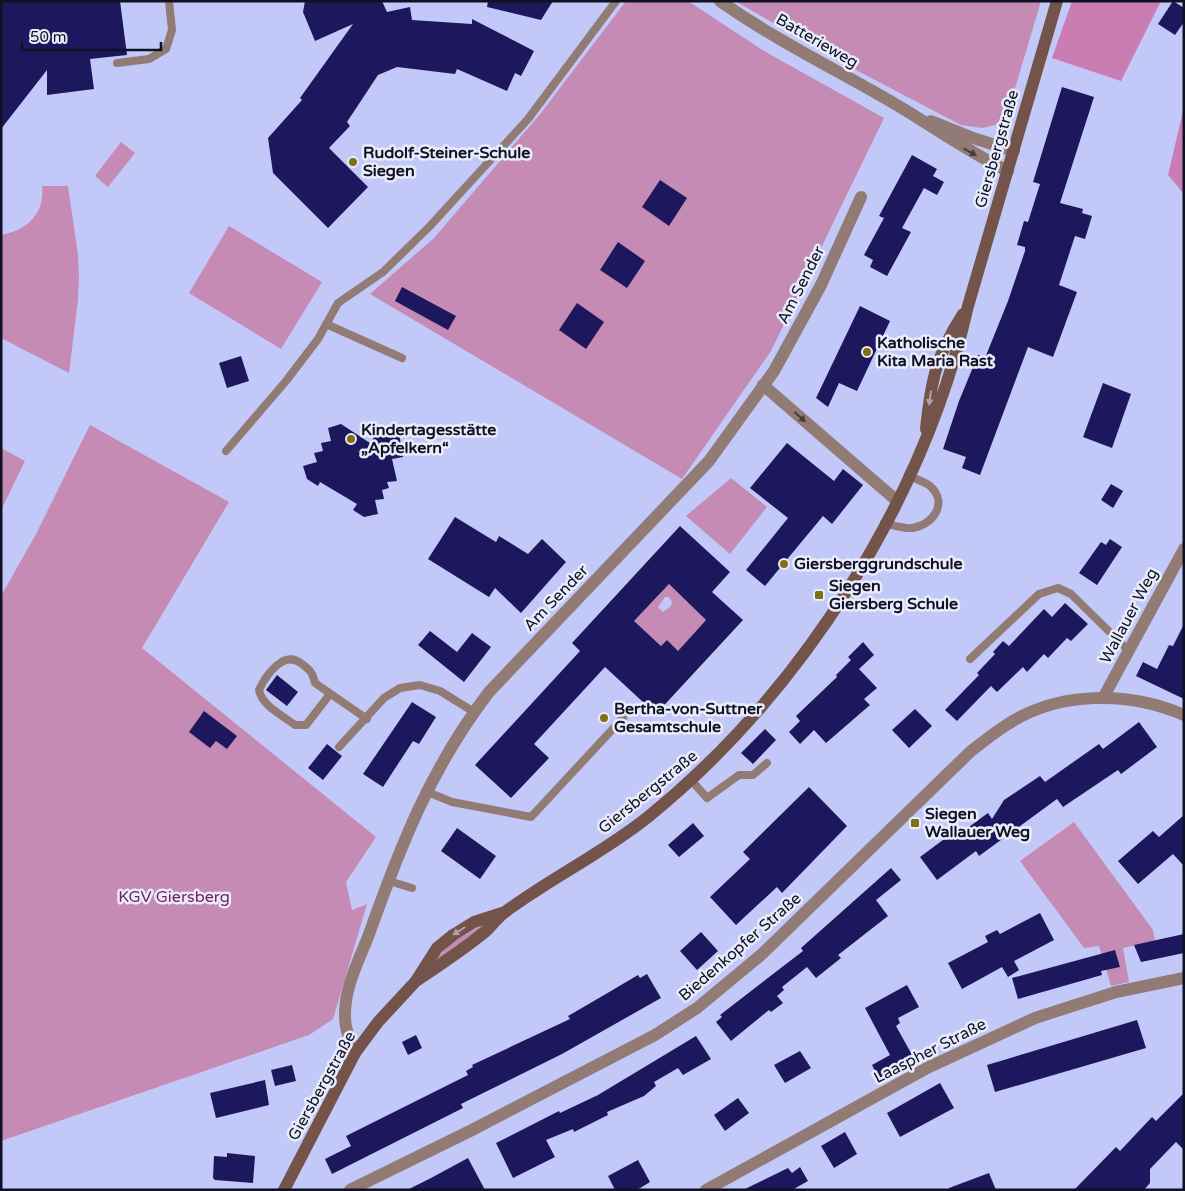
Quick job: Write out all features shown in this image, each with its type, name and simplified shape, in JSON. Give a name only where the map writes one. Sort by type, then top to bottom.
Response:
[{"type":"street","name":"Batterieweg","points":[[720,1],[818,61],[899,107],[955,143],[1008,171]]},
{"type":"street","name":"Giersbergstraße","points":[[284,1190],[355,1053],[378,1022],[416,981],[437,948],[452,935],[474,922],[504,913],[615,842],[691,780],[736,737],[789,674],[834,612],[896,500],[925,437],[933,376],[940,353],[968,306],[1057,1]]},
{"type":"street","name":"Batterieweg","points":[[899,107],[973,138],[1014,151]]},
{"type":"street","name":"Am Sender","points":[[355,1053],[348,1036],[345,1017],[346,1000],[389,881],[425,791],[461,729],[531,646],[667,507],[709,461],[774,371],[821,285],[861,197]]},
{"type":"street","points":[[763,385],[896,500]]},
{"type":"street","name":"Wallauer Weg","points":[[1103,698],[1184,549]]},
{"type":"street","name":"Biedenkopfer Straße","points":[[350,1190],[470,1131],[638,1044],[698,1008],[762,954],[971,751],[1009,723],[1040,708],[1084,697],[1118,699],[1165,707],[1184,715]]},
{"type":"street","name":"Laaspher Straße","points":[[706,1190],[927,1068],[1034,1018],[1116,992],[1184,978]]},
{"type":"lane","points":[[117,63],[149,59],[166,50],[172,30],[169,1]]},
{"type":"lane","points":[[226,451],[286,381],[326,324],[338,303],[383,272],[430,226],[522,126],[616,1]]},
{"type":"lane","points":[[326,324],[402,358]]},
{"type":"lane","points":[[884,523],[910,528],[929,523],[937,513],[937,497],[930,486],[908,475]]},
{"type":"lane","points":[[970,658],[1039,594],[1058,588],[1071,594],[1129,651]]},
{"type":"lane","points":[[330,694],[306,725],[301,726],[295,725],[265,703],[260,698],[259,690],[282,661],[289,658],[299,661],[312,672],[315,683],[367,719]]},
{"type":"lane","points":[[339,747],[367,719],[384,698],[400,688],[420,685],[440,691],[474,712]]},
{"type":"lane","points":[[425,791],[452,802],[531,817],[623,718]]},
{"type":"lane","points":[[691,780],[707,798],[738,775],[753,775],[767,763]]},
{"type":"lane","points":[[389,881],[412,888]]},
{"type":"green space","points":[[626,1],[688,1],[764,51],[884,118],[771,351],[682,479],[370,294],[434,238],[541,113]]},
{"type":"green space","points":[[735,1],[1041,1],[1008,112],[999,124],[982,128],[961,125],[854,69]]},
{"type":"green space","points":[[121,142],[135,153],[108,187],[95,176]]},
{"type":"green space","points":[[42,186],[68,186],[78,255],[78,300],[69,373],[1,338],[1,235],[19,229],[32,219],[41,205]]},
{"type":"green space","points":[[229,226],[322,282],[281,349],[189,293]]},
{"type":"green space","name":"KGV Giersberg","points":[[90,425],[229,502],[142,648],[376,837],[346,882],[352,910],[367,904],[333,1019],[309,1035],[1,1141],[1,596],[36,534]]},
{"type":"green space","points":[[1,448],[25,461],[1,510]]},
{"type":"green space","points":[[731,478],[767,507],[730,554],[686,516]]},
{"type":"green space","points":[[669,584],[706,620],[678,651],[661,646],[634,621]],"holes":[[[665,597],[669,597],[672,602],[671,606],[663,612],[658,607]]]},
{"type":"green space","points":[[1074,822],[1153,930],[1155,941],[1123,948],[1129,982],[1111,986],[1099,946],[1084,948],[1020,861]]},
{"type":"green space","points":[[482,925],[483,927],[437,962],[435,960],[452,942]]},
{"type":"shaded area","points":[[1072,1],[1161,1],[1121,81],[1052,58]]},
{"type":"shaded area","points":[[1184,107],[1184,194],[1168,175]]},
{"type":"building","points":[[1,1],[120,1],[127,55],[90,59],[94,89],[47,95],[47,70],[1,129]]},
{"type":"building","points":[[305,1],[382,1],[387,12],[410,7],[412,20],[472,24],[472,19],[534,51],[521,76],[515,73],[507,91],[457,69],[455,74],[397,67],[378,75],[347,122],[350,126],[329,148],[368,187],[328,228],[273,173],[268,138],[302,100],[300,98],[353,24],[315,41],[303,12]]},
{"type":"building","points":[[488,1],[553,1],[541,20],[487,7]]},
{"type":"building","points":[[1173,1],[1184,8],[1184,22],[1175,35],[1158,24]]},
{"type":"building","points":[[1062,87],[1094,97],[1060,203],[1083,209],[1082,213],[1092,216],[1085,239],[1075,236],[1059,285],[1077,292],[1053,357],[1028,347],[980,475],[962,468],[966,457],[943,449],[959,401],[978,355],[985,358],[1008,301],[1025,251],[1025,247],[1017,245],[1024,221],[1028,222],[1040,184],[1033,182]]},
{"type":"building","points":[[912,155],[937,169],[933,176],[944,182],[937,195],[924,188],[902,228],[911,232],[887,276],[870,267],[873,260],[864,255],[884,218],[879,216]]},
{"type":"building","points":[[660,180],[687,198],[669,226],[642,207]]},
{"type":"building","points":[[618,242],[645,261],[627,288],[600,270]]},
{"type":"building","points":[[402,287],[456,316],[448,330],[395,301]]},
{"type":"building","points":[[577,303],[604,322],[586,349],[559,330]]},
{"type":"building","points":[[860,306],[890,321],[857,391],[839,383],[828,407],[816,398]]},
{"type":"building","points":[[241,356],[249,381],[227,388],[219,363]]},
{"type":"building","points":[[1103,383],[1131,394],[1112,448],[1083,437]]},
{"type":"building","points":[[341,424],[370,443],[380,428],[388,426],[399,433],[403,457],[392,459],[397,481],[387,482],[389,488],[382,490],[384,499],[375,500],[378,514],[364,517],[353,510],[357,504],[320,482],[318,486],[307,479],[303,466],[317,462],[314,453],[323,451],[321,443],[331,441],[328,428]]},
{"type":"building","points":[[787,443],[834,481],[843,469],[863,485],[832,524],[823,516],[765,586],[746,570],[788,518],[750,488]]},
{"type":"building","points":[[1111,484],[1123,491],[1113,508],[1101,500]]},
{"type":"building","points":[[455,517],[496,542],[499,536],[528,554],[542,539],[566,562],[521,613],[495,588],[489,597],[428,559]]},
{"type":"building","points":[[680,526],[730,572],[712,592],[743,620],[656,714],[605,667],[534,744],[549,758],[511,798],[475,765],[580,651],[572,643]],"holes":[[[669,584],[706,620],[678,651],[667,640],[661,646],[634,621]]]},
{"type":"building","points":[[1110,539],[1122,547],[1097,585],[1079,573],[1101,542],[1106,545]]},
{"type":"building","points":[[1065,603],[1088,624],[1071,641],[1067,638],[1048,658],[1044,654],[1027,672],[1023,667],[997,692],[991,686],[957,721],[945,710],[979,675],[977,673],[995,654],[993,652],[1003,641],[1009,646],[1044,609],[1052,617]]},
{"type":"building","points":[[1184,624],[1184,699],[1136,676],[1143,662],[1157,669],[1169,645],[1173,646]]},
{"type":"building","points":[[430,631],[457,652],[472,633],[491,647],[464,682],[418,645]]},
{"type":"building","points":[[863,642],[874,655],[859,669],[877,688],[864,699],[870,705],[826,743],[814,730],[800,744],[789,732],[800,721],[796,716],[837,677],[836,675],[851,660],[848,657]]},
{"type":"building","points":[[277,675],[298,692],[287,706],[266,690]]},
{"type":"building","points":[[412,702],[436,717],[419,744],[413,741],[383,787],[363,774]]},
{"type":"building","points":[[915,709],[932,726],[909,748],[892,730]]},
{"type":"building","points":[[204,711],[237,736],[227,749],[216,741],[210,748],[189,732]]},
{"type":"building","points":[[1139,722],[1157,747],[1121,774],[1118,770],[1063,807],[1057,799],[979,856],[976,851],[937,880],[920,857],[959,828],[962,832],[988,813],[992,819],[1004,800],[1040,776],[1045,782],[1099,744],[1103,749]]},
{"type":"building","points":[[765,729],[776,740],[753,764],[741,753]]},
{"type":"building","points":[[327,744],[342,756],[323,780],[308,768]]},
{"type":"building","points":[[809,787],[847,826],[782,893],[777,887],[736,925],[710,897],[750,859],[743,852]]},
{"type":"building","points":[[1184,815],[1184,866],[1173,854],[1138,884],[1118,861],[1153,831],[1159,837]]},
{"type":"building","points":[[693,823],[704,836],[679,857],[668,845]]},
{"type":"building","points":[[457,828],[496,856],[480,879],[441,851]]},
{"type":"building","points":[[891,868],[901,880],[876,900],[888,916],[838,955],[841,958],[816,978],[807,967],[782,987],[784,990],[777,996],[783,1003],[771,1012],[769,1010],[731,1041],[716,1022],[722,1017],[720,1015],[803,951],[801,948]]},
{"type":"building","points":[[1040,913],[1054,940],[1014,961],[1019,970],[1008,977],[1002,967],[962,989],[948,963],[988,942],[985,936],[997,930],[1000,934]]},
{"type":"building","points":[[701,932],[718,951],[697,970],[680,951]]},
{"type":"building","points":[[1184,934],[1184,953],[1141,962],[1134,945]]},
{"type":"building","points":[[1115,950],[1120,967],[1101,971],[1102,975],[1018,999],[1012,978]]},
{"type":"building","points":[[647,974],[661,998],[562,1054],[461,1104],[463,1108],[332,1174],[325,1159],[351,1146],[346,1136],[468,1075],[466,1071],[473,1067],[472,1065],[570,1019],[568,1016],[638,975],[640,978]]},
{"type":"building","points":[[907,985],[919,1007],[898,1018],[900,1023],[896,1026],[916,1062],[880,1081],[872,1065],[890,1055],[865,1008]]},
{"type":"building","points":[[1137,1020],[1146,1048],[995,1092],[987,1065]]},
{"type":"building","points":[[416,1035],[422,1048],[408,1055],[402,1042]]},
{"type":"building","points":[[696,1036],[711,1059],[683,1075],[678,1068],[654,1082],[656,1086],[644,1096],[607,1112],[608,1115],[574,1132],[573,1129],[546,1140],[555,1157],[513,1178],[496,1143],[559,1111],[560,1113],[598,1095]]},
{"type":"building","points":[[800,1051],[811,1068],[785,1083],[774,1065]]},
{"type":"building","points":[[292,1065],[296,1081],[275,1086],[271,1070]]},
{"type":"building","points":[[265,1080],[269,1105],[216,1118],[210,1093]]},
{"type":"building","points":[[940,1083],[954,1108],[900,1137],[887,1113]]},
{"type":"building","points":[[1184,1093],[1184,1150],[1176,1142],[1150,1169],[1150,1183],[1144,1190],[1074,1190],[1116,1147],[1120,1151],[1152,1117],[1156,1121]]},
{"type":"building","points":[[738,1098],[749,1113],[725,1131],[714,1115]]},
{"type":"building","points":[[845,1132],[857,1154],[834,1168],[821,1146]]},
{"type":"building","points":[[227,1153],[255,1156],[253,1183],[215,1180],[213,1178],[214,1156],[227,1157]]},
{"type":"building","points":[[468,1158],[485,1190],[407,1190],[431,1178]]},
{"type":"building","points":[[638,1160],[650,1182],[637,1190],[615,1190],[608,1176]]},
{"type":"building","points":[[800,1167],[808,1181],[792,1190],[743,1190],[788,1168],[792,1173]]},
{"type":"building","points":[[989,1173],[996,1190],[949,1190],[949,1188]]},
{"type":"place","name":"Rudolf-Steiner-Schule Siegen","points":[[353,162]]},
{"type":"place","name":"Katholische Kita Maria Rast","points":[[867,352]]},
{"type":"place","name":"Kindertagesstätte „Apfelkern“","points":[[351,439]]},
{"type":"place","name":"Giersberggrundschule","points":[[784,564]]},
{"type":"place","name":"Siegen Giersberg Schule","points":[[819,595]]},
{"type":"place","name":"Bertha-von-Suttner Gesamtschule","points":[[604,718]]},
{"type":"place","name":"Siegen Wallauer Weg","points":[[915,823]]}]
